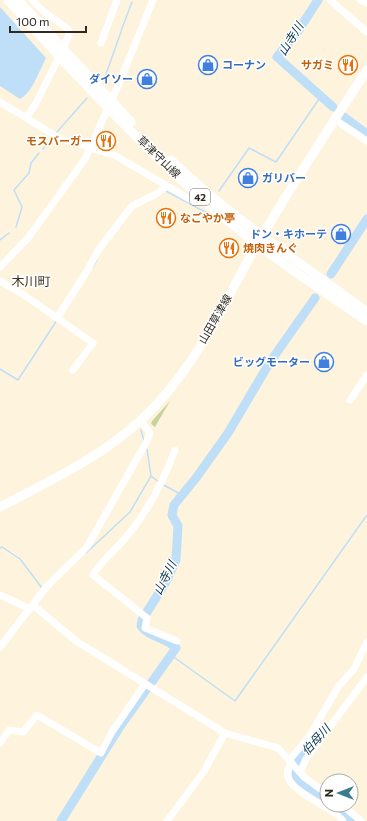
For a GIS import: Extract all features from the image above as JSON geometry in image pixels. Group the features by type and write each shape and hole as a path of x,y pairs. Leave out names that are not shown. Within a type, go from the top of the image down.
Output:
{"main road":[{"name":"草津守山線","path":"8,0 202,199 367,312"},
{"name":"草津守山線","path":"18,0 59,51"},
{"name":"山田草津線","path":"0,508 87,461 141,421 162,400 192,360 260,240 334,119 365,75"},
{"name":"草津守山線","path":"110,105 202,190 260,240 367,321"}],"street":[{"path":"26,118 35,105 59,51 69,35 68,29 43,11 32,0"},
{"path":"101,43 117,0"},
{"path":"0,267 28,238 85,159 110,105 153,0"},
{"path":"330,0 367,32"},
{"path":"360,0 367,3"},
{"path":"0,102 59,138 116,156 166,187 191,200 202,199"},
{"path":"334,119 367,141"},
{"path":"57,318 88,271 99,249 132,206 156,194 166,187"},
{"path":"0,281 24,295 93,343 73,370"},
{"path":"350,400 367,375"},
{"path":"0,647 48,586 87,546 147,442 150,433 141,421"},
{"path":"175,450 164,480 151,504 136,525 93,575 147,618 145,628 177,641"},
{"path":"0,595 31,607 76,641 225,733 278,748 308,781 319,789"},
{"path":"343,821 327,808 291,784 286,773 291,761 309,737 338,687 354,669 367,642"},
{"path":"300,772 306,759 367,677"},
{"path":"0,743 8,730 23,732 37,715 101,752 112,732 145,684"},
{"path":"167,821 203,773 225,733"},
{"path":"352,813 361,821"}],"green space":[{"path":"170,401 155,427 151,424 152,421"}],"water":[{"path":"0,7 46,58 29,91 20,99 0,86"}],"waterway":[{"name":"山寺川","path":"318,0 298,31 277,57 333,107"},
{"path":"121,31 132,2"},
{"path":"106,74 121,32"},
{"path":"103,81 105,76"},
{"path":"219,191 249,148 276,162 321,96"},
{"path":"56,133 87,98"},
{"name":"山寺川","path":"344,117 367,134"},
{"path":"43,149 53,137"},
{"path":"16,227 22,207 14,190 29,173 31,163 39,153"},
{"path":"166,191 207,213"},
{"name":"山寺川","path":"331,274 367,219"},
{"path":"0,240 9,233"},
{"path":"93,267 97,260"},
{"name":"山寺川","path":"61,821 119,728 176,648 172,644 149,633 141,626 142,620 167,580 176,560 178,526 172,515 174,505 196,478 228,433 270,362 315,298"},
{"path":"0,369 18,380 57,320"},
{"path":"141,430 144,441"},
{"path":"147,449 151,476"},
{"path":"86,553 130,512 151,476 159,482"},
{"path":"162,484 182,495"},
{"path":"175,658 235,701 367,515"},
{"path":"0,548 2,547 20,559 42,588"},
{"name":"伯母川","path":"319,794 302,783 296,776 297,762 322,733"},
{"name":"伯母川","path":"344,813 353,821"}],"place":[{"name":"コーナン","path":"208,65"},
{"name":"サガミ","path":"348,65"},
{"name":"ダイソー","path":"147,79"},
{"name":"モスバーガー","path":"106,141"},
{"name":"ガリバー","path":"248,178"},
{"name":"なごやか亭","path":"166,218"},
{"name":"ドン・キホーテ","path":"341,234"},
{"name":"焼肉きんぐ","path":"229,248"},
{"name":"ビッグモーター","path":"324,362"}],"district":[{"name":"木川町","path":"31,281"}]}
